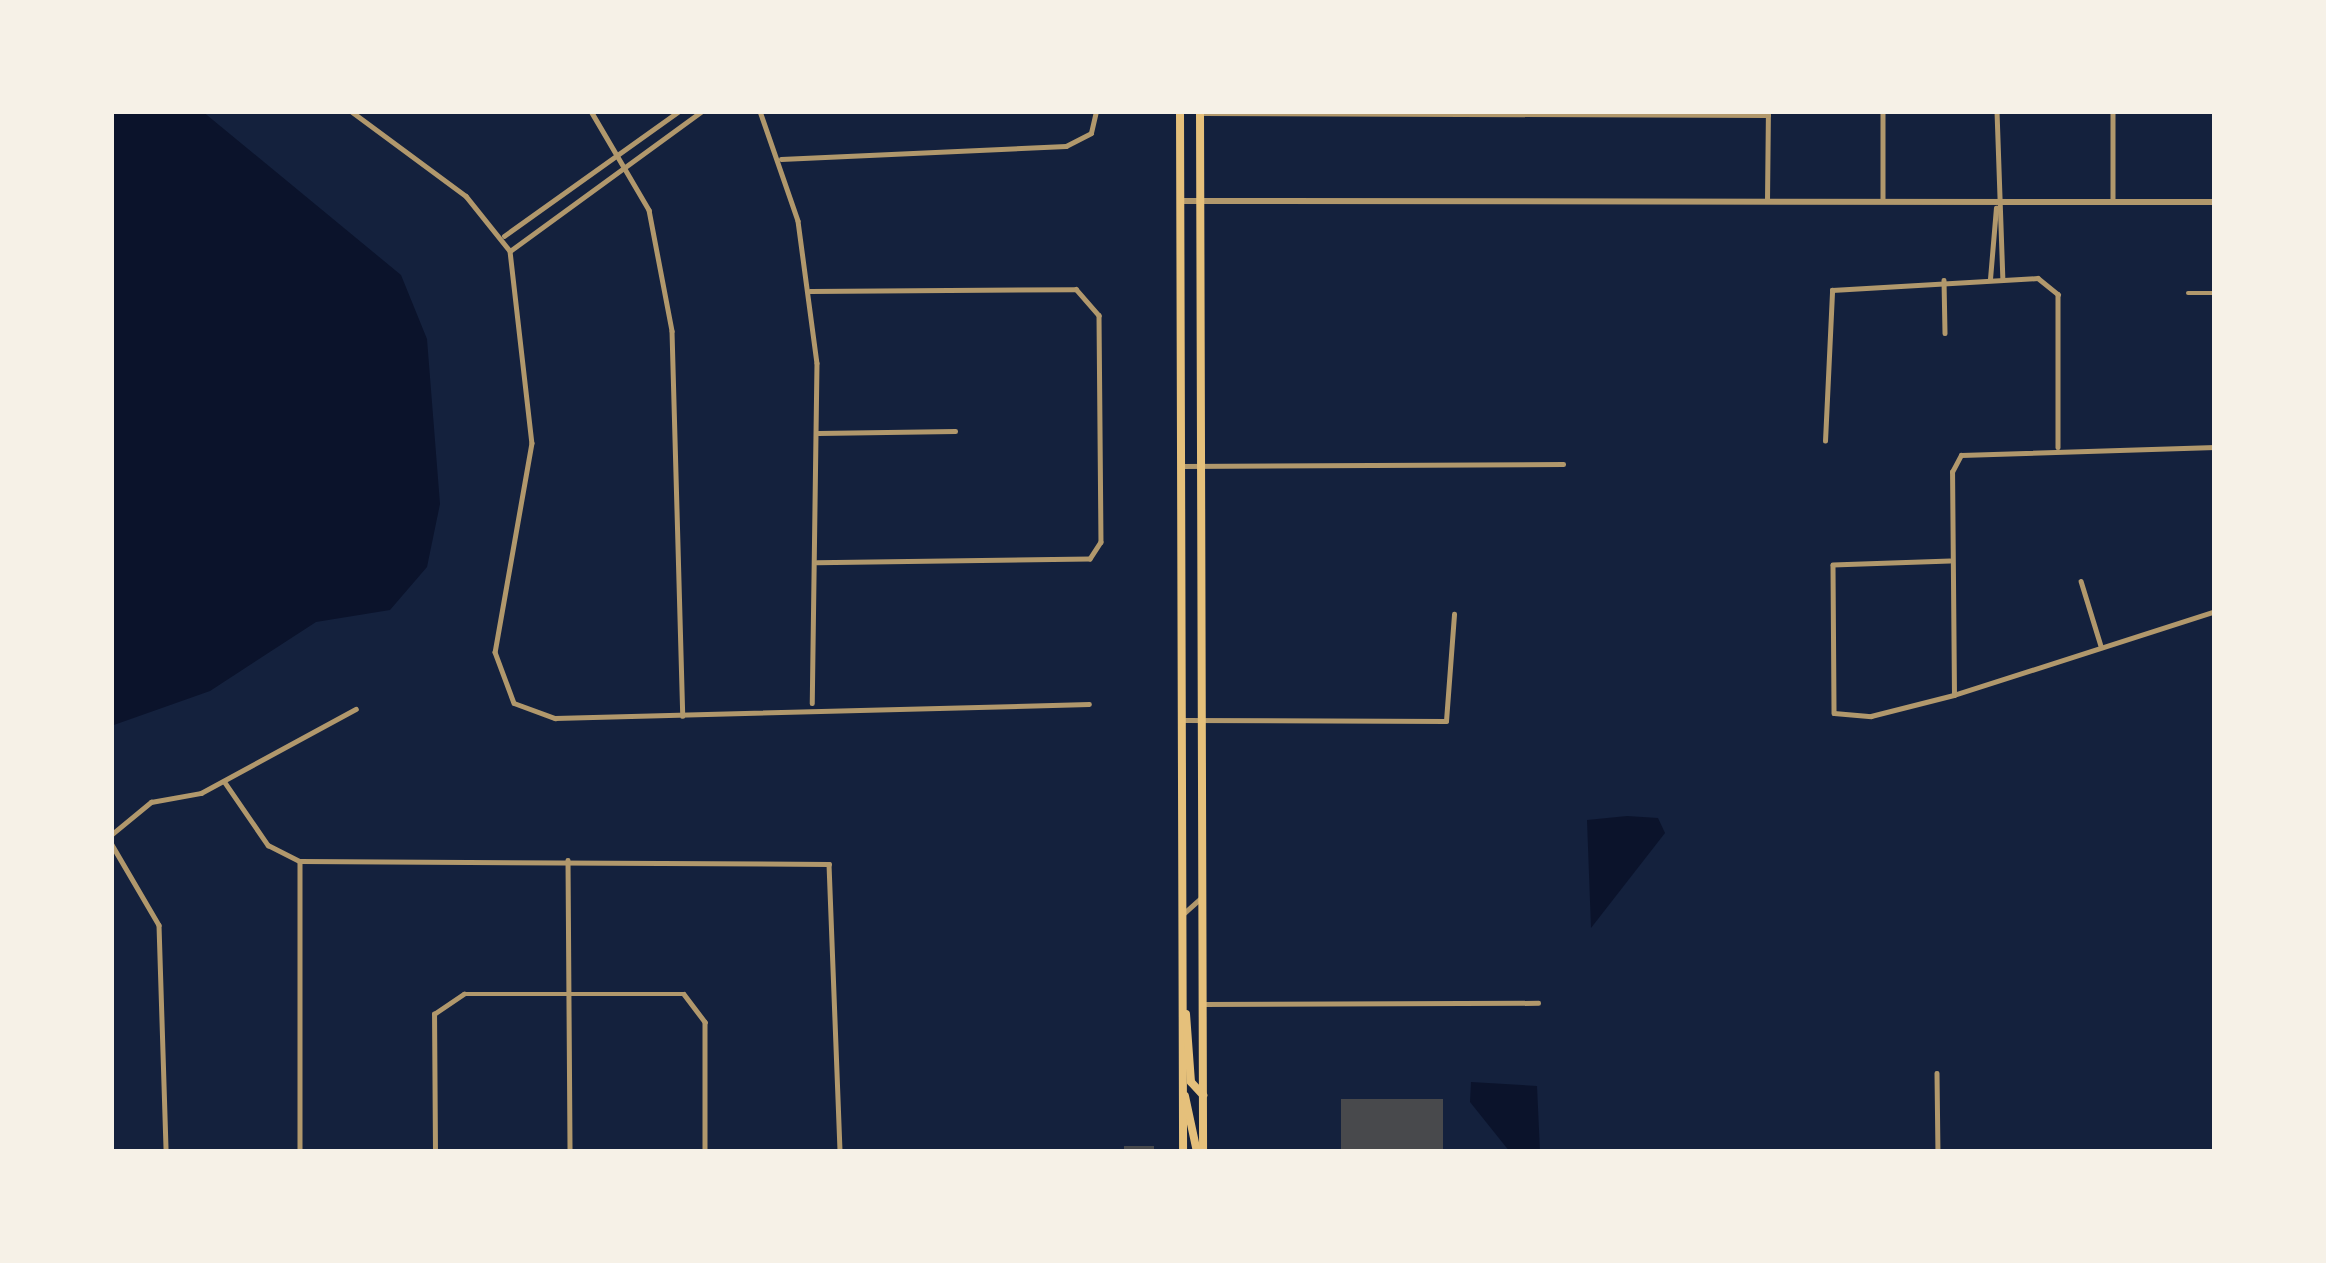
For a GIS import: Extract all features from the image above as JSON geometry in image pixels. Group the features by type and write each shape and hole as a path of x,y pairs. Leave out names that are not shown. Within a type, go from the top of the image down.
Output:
{"main road":[{"path":"1180,111 1183,1152"},
{"path":"1199,112 1200,1152"},
{"path":"1183,1000 1191,1082 1203,1095"},
{"path":"1183,1093 1200,1152"}],"street":[{"path":"351,111 503,237 510,251 532,443 495,670 514,703 554,718 683,716 812,705 1089,704"},
{"path":"591,111 649,210 672,331 683,716"},
{"path":"503,237 620,162 679,111"},
{"path":"510,251 629,172 702,111"},
{"path":"760,111 781,160 810,291 818,433 812,705"},
{"path":"781,160 1066,146 1091,133 1096,111"},
{"path":"1883,111 1883,202"},
{"path":"1997,111 2003,279"},
{"path":"2113,111 2113,202"},
{"path":"1199,112 1768,113 1767,202"},
{"path":"1180,201 2215,202"},
{"path":"1990,279 1998,202"},
{"path":"1825,441 1832,290 2038,278 2058,294 2058,447"},
{"path":"1943,280 1945,333"},
{"path":"810,291 1076,290 1099,314 1101,542 1090,559 817,562"},
{"path":"2188,293 2215,293"},
{"path":"818,433 955,431"},
{"path":"1954,695 1950,561 1961,455 2058,447 2215,447"},
{"path":"1181,466 1563,464"},
{"path":"1950,561 1834,565 1826,704 1871,716 1954,695 2215,611"},
{"path":"2081,581 2101,646"},
{"path":"1182,720 1446,721 1454,614"},
{"path":"166,1152 160,925 111,839 151,802 224,781 356,709"},
{"path":"224,781 268,845 299,861 812,857 837,872 840,1152"},
{"path":"568,860 570,1152"},
{"path":"299,861 300,1152"},
{"path":"1182,894 1202,898"},
{"path":"1182,915 1202,898"},
{"path":"435,1152 434,1014 464,994 684,994 705,1022 705,1152"},
{"path":"1202,1004 1538,1003"},
{"path":"1937,1073 1938,1152"}],"water":[{"path":"111,111 202,111 401,275 427,339 440,504 427,567 390,610 316,622 210,691 111,726"},
{"path":"1658,818 1665,833 1591,928 1587,820"},
{"path":"1471,1082 1537,1086 1540,1152 1510,1152 1470,1102"}],"building":[{"path":"1341,1099 1443,1099 1443,1152 1341,1152"},
{"path":"1124,1146 1154,1146 1154,1152 1124,1152"}]}
